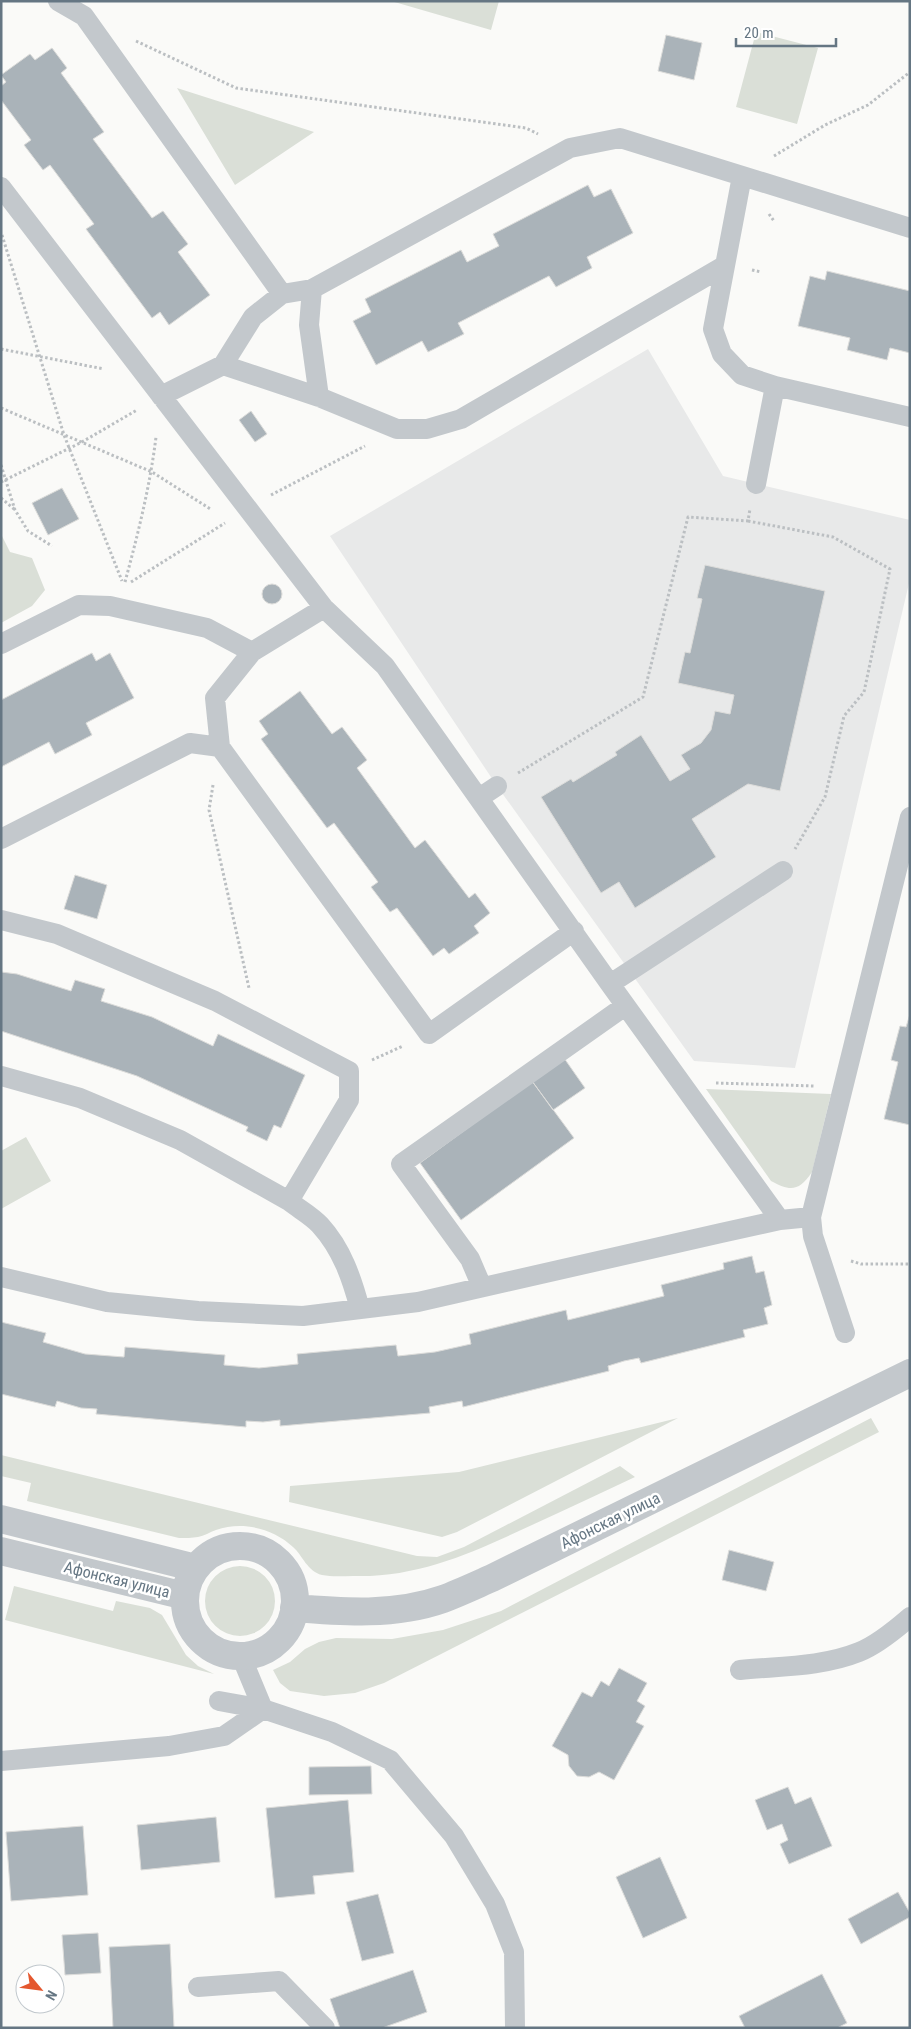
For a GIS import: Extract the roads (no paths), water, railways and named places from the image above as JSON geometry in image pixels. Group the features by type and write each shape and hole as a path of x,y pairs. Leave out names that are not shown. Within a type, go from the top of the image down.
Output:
{"street":[{"name":"Афонская улица","path":"294,1608 345,1612 396,1609 441,1600 492,1578 910,1373"},
{"name":"Афонская улица","path":"1,1519 196,1568"},
{"path":"185,1596 188,1581 196,1568 209,1555 225,1548 243,1546 261,1550 276,1559 287,1573 294,1590 294,1608 288,1626 277,1642 260,1652 241,1656"},
{"name":"Афонская улица","path":"1,1551 185,1596 187,1614 194,1631 206,1644 223,1653 241,1656"}],"lane":[{"path":"58,1 84,16 282,294"},
{"path":"161,396 223,365 253,317 282,294 312,289 570,148 620,138 910,228"},
{"path":"742,176 713,329 722,354 742,375 775,386 910,417"},
{"path":"1,187 324,608 385,666 574,931 625,1006 780,1220"},
{"path":"223,365 319,397 397,429 427,429 461,419 724,266"},
{"path":"312,289 309,325 319,397"},
{"path":"756,484 775,386"},
{"path":"1,644 79,605 110,606 207,628 252,652"},
{"path":"324,608 252,652 215,698 220,747 429,1034 574,931"},
{"path":"1,839 190,743 220,747"},
{"path":"479,798 497,786"},
{"path":"845,1333 813,1236 811,1218 910,817"},
{"path":"610,984 782,871"},
{"path":"1,920 57,934 215,1002 349,1071 349,1100 289,1201"},
{"path":"482,1287 470,1259 401,1164 625,1006"},
{"path":"1,1076 80,1098 180,1140 289,1201 320,1225 340,1252 353,1280 360,1310"},
{"path":"1,1277 107,1302 198,1311 303,1316 418,1302 780,1220 811,1218"},
{"path":"740,1670 830,1661 860,1652 894,1631 910,1617"},
{"path":"241,1656 263,1709"},
{"path":"219,1701 263,1709 332,1732 390,1760 454,1836 495,1904 514,1952 515,2028"},
{"path":"1,1761 169,1746 224,1736 263,1709"},
{"path":"198,1987 279,1981 325,2028"}]}
